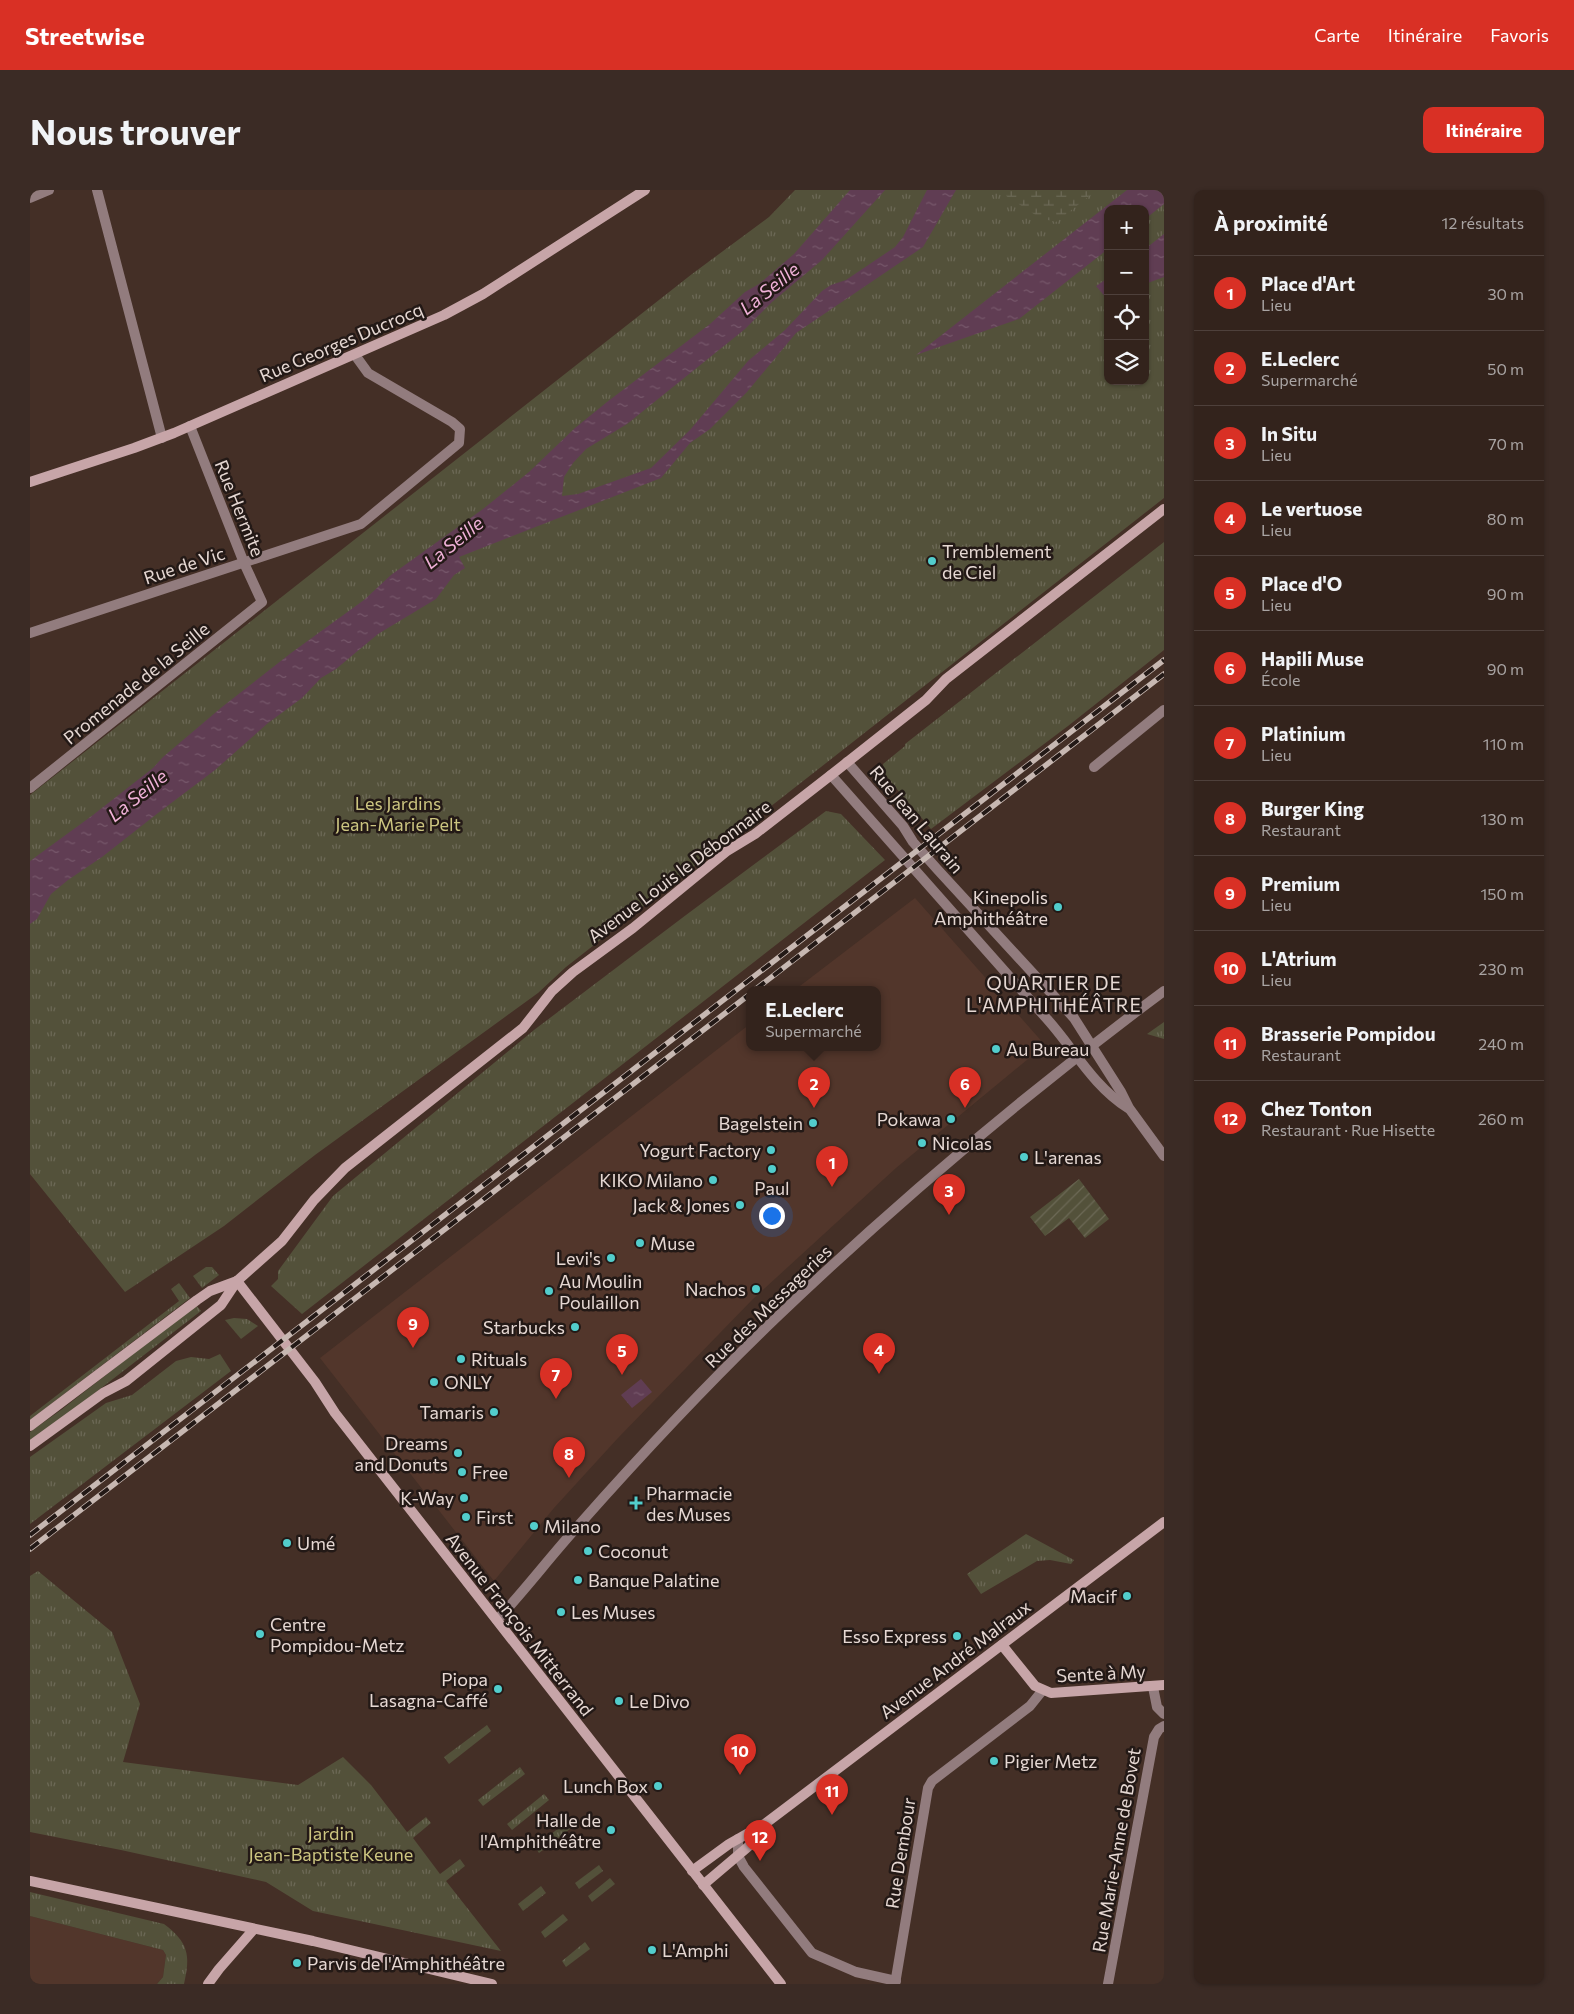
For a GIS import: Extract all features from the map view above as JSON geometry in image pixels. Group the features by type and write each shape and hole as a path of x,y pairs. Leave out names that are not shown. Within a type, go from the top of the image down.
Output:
{"street":[{"path":"30,198 49,190"},
{"path":"97,190 162,438"},
{"name":"Rue Georges Ducrocq","path":"30,482 162,438 427,324 482,294 645,190"},
{"name":"Rue de Vic","path":"30,633 244,562 348,530 360,524 452,451 460,440 460,429 452,422 368,373 355,355"},
{"name":"Rue Hermite","path":"190,426 244,562 262,602"},
{"name":"Avenue Louis le Débonnaire","path":"30,1446 103,1392 126,1381 221,1305 237,1281 282,1240 314,1200 339,1173 523,1028 561,982 633,928 726,851 755,834 830,776 926,700 946,679 1164,509"},
{"name":"Promenade de la Seille","path":"30,788 262,602"},
{"path":"1094,767 1164,710"},
{"name":"Rue Jean Laurain","path":"847,762 946,880 988,923 1074,1018 1129,1108 1164,1156"},
{"name":"Rue Jean Laurain","path":"830,776 1049,1021 1101,1087 1113,1098 1129,1108"},
{"name":"Rue des Messageries","path":"497,1620 576,1527 775,1319 872,1229 970,1143 1091,1044 1164,991"},
{"name":"Avenue Louis le Débonnaire","path":"30,1426 197,1300 210,1291 237,1281"},
{"name":"Avenue François Mitterrand","path":"237,1281 315,1382 334,1414 781,1984"},
{"name":"Avenue André Malraux","path":"692,1871 738,1839 766,1823 1164,1522"},
{"name":"Sente à My","path":"1002,1645 1026,1677 1042,1691 1051,1693 1164,1685"},
{"path":"1153,1687 1157,1707 1164,1714"},
{"name":"Rue Dembour","path":"896,1983 928,1788 932,1781 1030,1706 1042,1691"},
{"name":"Rue Marie-Anne de Bovet","path":"1108,1984 1154,1736 1158,1729 1164,1726"},
{"name":"Avenue André Malraux","path":"703,1885 749,1846 766,1823"},
{"path":"738,1839 738,1856 744,1867 812,1953 856,1972 896,1983"},
{"path":"30,1881 313,1941 492,1984"},
{"path":"208,1984 254,1929"}],"shaded area":[{"name":"Muse","path":"915,898 1045,1045 896,1168 753,1299 618,1438 554,1508 494,1581 320,1358 746,1027 746,1051 881,1051 881,986 800,986"},
{"path":"30,1916 163,1950 166,1955 163,1977 157,1984 30,1984"}],"green space":[{"name":"Les Jardins Jean-Marie Pelt","path":"795,190 1164,190 1164,498 566,967 538,993 315,1155 224,1226 125,1292 30,1174 30,795 692,274 769,217"},
{"path":"997,190 1097,190 1056,222 1040,218"},
{"path":"1164,542 1164,650 1068,726 931,829 884,774 883,764 905,744"},
{"path":"826,811 841,814 885,860 302,1314 271,1286 278,1279 278,1271 333,1196 534,1030"},
{"path":"1164,1022 1164,1039 1147,1034"},
{"path":"1079,1179 1109,1219 1085,1238 1069,1218 1045,1236 1030,1217"},
{"path":"206,1267 212,1267 219,1275 202,1288 193,1276"},
{"path":"179,1283 190,1298 30,1420 30,1416 179,1301 171,1289"},
{"path":"196,1305 201,1311 65,1416 30,1440 30,1432"},
{"path":"234,1318 247,1319 258,1326 241,1339 225,1320"},
{"path":"220,1354 231,1371 30,1524 30,1457 106,1403 132,1395 176,1361 191,1357 209,1359"},
{"path":"1026,1534 1074,1560 1071,1564 1050,1560 1037,1561 981,1594 967,1574"},
{"name":"Jardin Jean-Baptiste Keune","path":"38,1571 112,1632 140,1704 123,1762 298,1785 343,1757 371,1785 407,1832 426,1817 431,1823 413,1838 440,1874 460,1859 465,1866 446,1881 501,1951 313,1911 266,1882 30,1832 30,1576"},
{"path":"487,1725 491,1731 449,1764 444,1757"},
{"path":"520,1767 525,1774 483,1806 478,1800"},
{"path":"544,1794 549,1800 512,1830 507,1824"},
{"path":"565,1823 570,1829 539,1853 535,1847"},
{"path":"599,1865 603,1871 579,1889 575,1883"},
{"path":"610,1878 615,1884 592,1902 588,1896"},
{"path":"541,1886 546,1893 523,1911 518,1904"},
{"path":"30,1892 164,1924 178,1937 186,1950 187,1965 184,1984 157,1984 163,1977 166,1955 163,1950 30,1916"},
{"path":"563,1914 568,1920 545,1938 541,1932"},
{"path":"585,1942 590,1949 566,1967 562,1961"}],"water":[{"name":"La Seille","path":"850,190 885,190 822,260 772,302 745,329 627,424 586,449 573,463 564,477 562,496 578,494 651,468 690,430 748,361 785,330 822,291 831,285 846,280 895,247 903,237 927,190 956,190 923,247 796,333 747,392 710,429 690,443 661,478 459,557 465,568 454,575 436,599 378,634 336,669 321,678 302,698 268,723 215,770 102,857 68,880 51,894 37,919 30,924 30,861 153,768 163,757 222,707 291,653 364,600 391,575 483,509 529,472 575,428 710,324 745,292 759,284 794,254"},
{"path":"1127,190 1164,190 1164,204 1149,216 1149,205 1108,205"},
{"path":"1104,208 1104,252 1019,319 916,355"},
{"path":"1164,234 1164,277 1149,283 1149,250 1149,246"},
{"path":"1104,281 1104,295 1096,286"},
{"path":"641,1379 652,1392 632,1408 621,1395"}],"railway":[{"path":"30,1535 1164,660"},
{"path":"760,986 1164,674"},
{"path":"30,1549 746,997"}],"place":[{"name":"Tremblement de Ciel","path":"932,561"},
{"name":"Kinepolis Amphithéâtre","path":"1058,907"},
{"name":"Au Bureau","path":"996,1049"},
{"name":"E.Leclerc","path":"814,1108"},
{"name":"Hapili Muse","path":"965,1108"},
{"name":"Pokawa","path":"951,1119"},
{"name":"Bagelstein","path":"813,1123"},
{"name":"Nicolas","path":"922,1143"},
{"name":"Yogurt Factory","path":"771,1150"},
{"name":"L'arenas","path":"1024,1157"},
{"name":"Paul","path":"772,1169"},
{"name":"KIKO Milano","path":"713,1180"},
{"name":"Place d'Art","path":"832,1187"},
{"name":"Jack & Jones","path":"740,1205"},
{"name":"In Situ","path":"949,1215"},
{"name":"Muse","path":"640,1243"},
{"name":"Levi's","path":"611,1258"},
{"name":"Nachos","path":"756,1289"},
{"name":"Au Moulin Poulaillon","path":"549,1291"},
{"name":"Starbucks","path":"575,1327"},
{"name":"Premium","path":"413,1348"},
{"name":"Rituals","path":"461,1359"},
{"name":"Le vertuose","path":"879,1374"},
{"name":"Place d'O","path":"622,1375"},
{"name":"ONLY","path":"434,1382"},
{"name":"Platinium","path":"556,1399"},
{"name":"Tamaris","path":"494,1412"},
{"name":"Dreams and Donuts","path":"458,1453"},
{"name":"Free","path":"462,1472"},
{"name":"Burger King","path":"569,1478"},
{"name":"K-Way","path":"464,1498"},
{"name":"Pharmacie des Muses","path":"636,1503"},
{"name":"First","path":"466,1517"},
{"name":"Milano","path":"534,1526"},
{"name":"Umé","path":"287,1543"},
{"name":"Coconut","path":"588,1551"},
{"name":"Banque Palatine","path":"578,1580"},
{"name":"Macif","path":"1127,1596"},
{"name":"Les Muses","path":"561,1612"},
{"name":"Centre Pompidou-Metz","path":"260,1634"},
{"name":"Esso Express","path":"957,1636"},
{"name":"Piopa Lasagna-Caffé","path":"498,1689"},
{"name":"Le Divo","path":"619,1701"},
{"name":"Pigier Metz","path":"994,1761"},
{"name":"L'Atrium","path":"740,1775"},
{"name":"Lunch Box","path":"658,1786"},
{"name":"Brasserie Pompidou","path":"832,1815"},
{"name":"Halle de l'Amphithéâtre","path":"611,1830"},
{"name":"Chez Tonton","path":"760,1861"},
{"name":"L'Amphi","path":"652,1950"},
{"name":"Parvis de l'Amphithéâtre","path":"297,1963"}],"district":[{"name":"QUARTIER DE L'AMPHITHÉÂTRE","path":"1054,993"}]}
